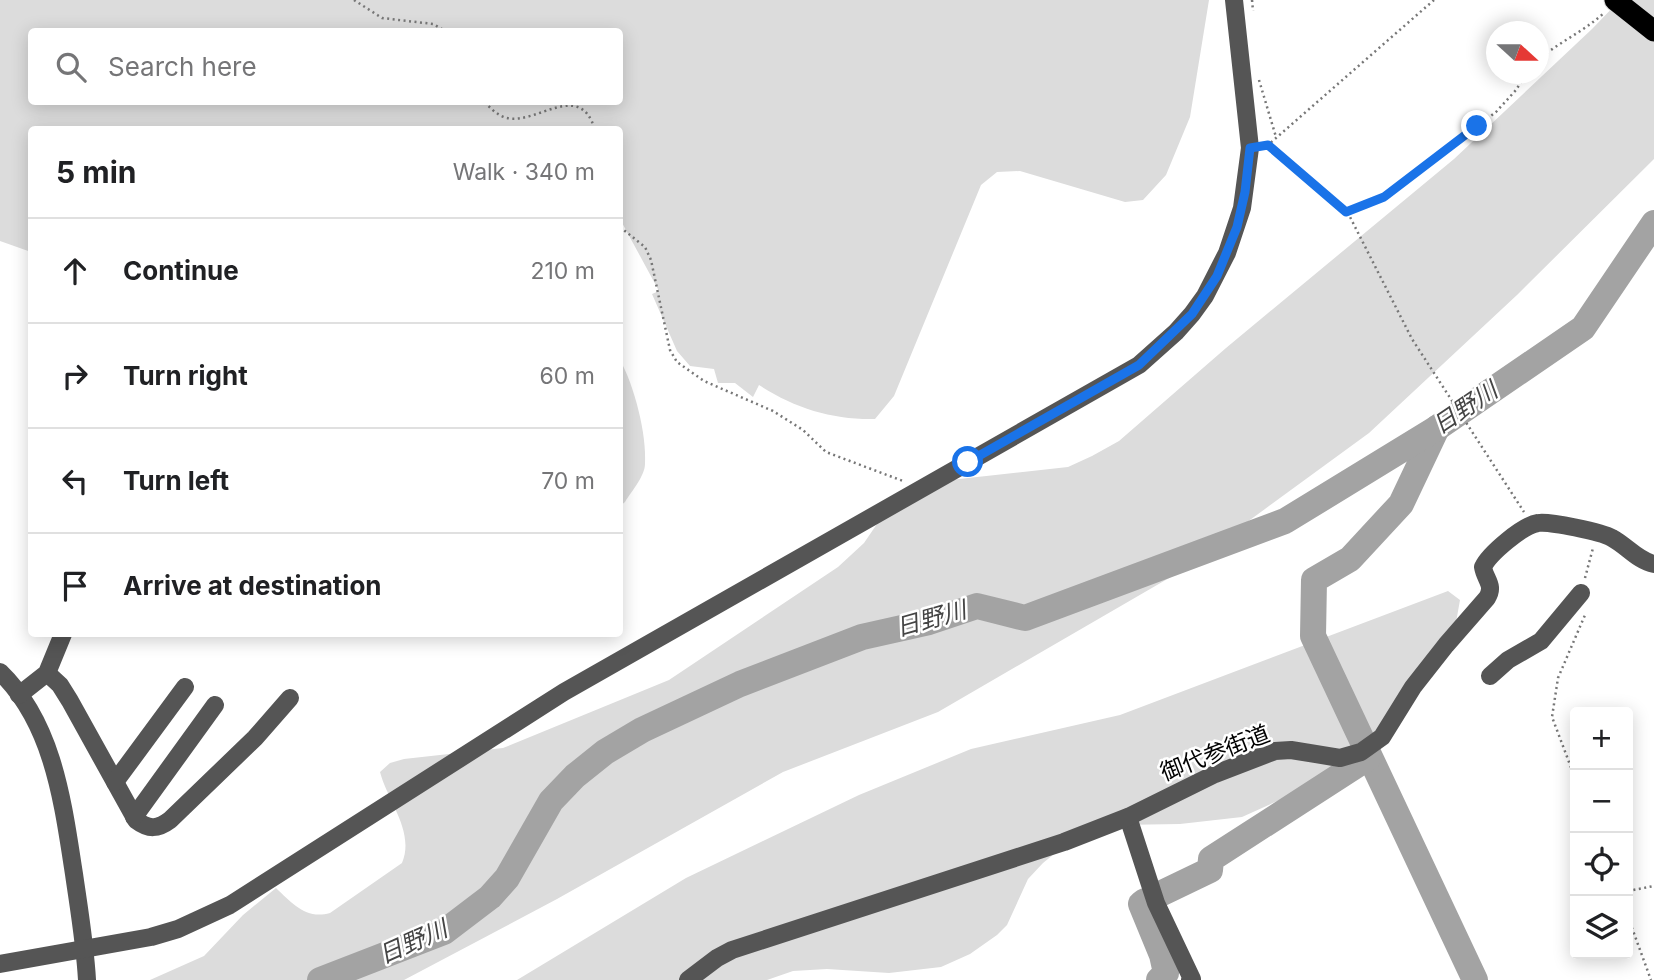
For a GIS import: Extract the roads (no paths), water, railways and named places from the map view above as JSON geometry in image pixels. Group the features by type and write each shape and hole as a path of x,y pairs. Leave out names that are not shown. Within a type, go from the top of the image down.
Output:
{"highway":[{"path":"1611,6 1654,31"}],"street":[{"path":"0,964 151,937 178,929 230,905 564,692 1139,365 1192,314 1217,276 1237,227 1245,192 1250,148 1234,0"},
{"path":"1250,148 1272,142"},
{"name":"御代参街道","path":"688,980 732,950 1064,842 1128,817 1215,774 1275,751 1291,750 1340,758 1366,749 1382,737 1405,698 1487,598 1491,583 1483,567 1487,559 1537,523 1595,530 1612,538 1646,562 1654,564"},
{"path":"1490,676 1508,660 1541,641 1581,593"},
{"path":"19,695 47,673 62,637"},
{"path":"0,672 33,716 51,756 65,814 87,980"},
{"path":"47,673 60,685 134,817 150,828 161,827 170,821 255,738 290,698"},
{"path":"115,782 186,687"},
{"path":"134,817 215,705"},
{"path":"1128,817 1156,903 1192,979 1190,980"}],"waterway":[{"name":"日野川","path":"320,980 444,932 490,897 507,878 551,801 575,776 605,752 642,730 740,684 862,637 929,622 977,606 1025,618 1285,521 1437,428 1583,328 1654,223"},
{"path":"1437,428 1401,504 1350,559 1314,580 1313,636 1475,980"},
{"path":"1158,895 1210,870 1211,859 1369,757"},
{"path":"1145,901 1141,904 1162,955 1166,973 1159,980"}]}
